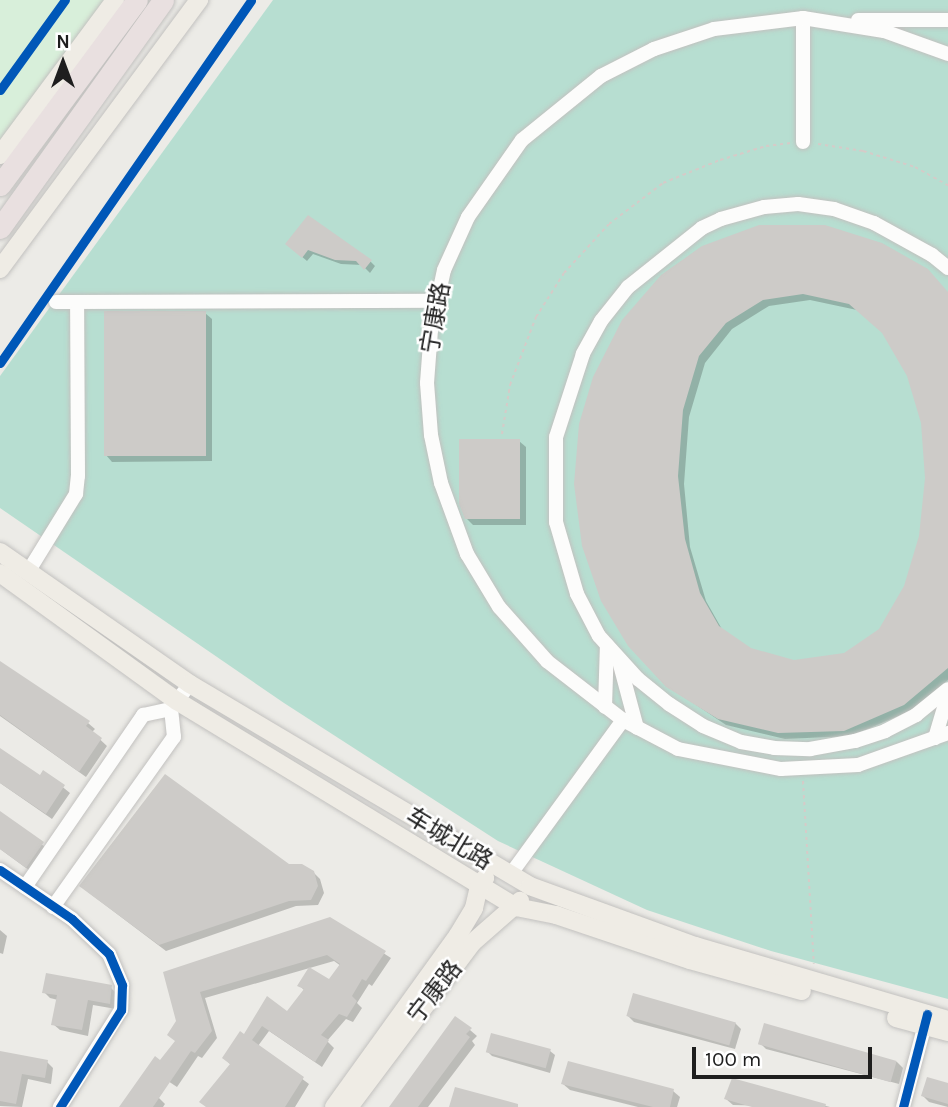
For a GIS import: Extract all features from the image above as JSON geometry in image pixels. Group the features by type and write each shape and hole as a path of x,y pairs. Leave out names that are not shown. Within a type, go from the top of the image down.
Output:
{"highway":[{"path":"0,185 137,0"},
{"path":"0,228 163,0"}],"main road":[{"path":"0,155 115,0"},
{"path":"0,269 199,0"},
{"name":"车城北路","path":"0,552 190,684 492,866 530,886 634,925 926,1020 948,1032"},
{"name":"车城北路","path":"0,573 174,705 516,907 555,915 690,960 926,1020 948,1020"},
{"path":"334,1107 458,935 474,908 479,887 492,866"},
{"name":"宁康路","path":"349,1107 472,943 516,907 530,886"}],"street":[{"name":"宁康路","path":"941,735 849,766 803,770 744,763 678,749 623,720 547,661 499,607 467,554 441,482 431,435 427,383 431,330 444,270 468,217 492,178 522,140 564,103 601,76 654,49 714,29 803,18 884,32 948,54"},
{"path":"803,18 803,142"},
{"path":"821,20 948,20"},
{"path":"948,268 932,255 874,223 834,209 798,204 764,207 721,219 702,228 628,287 601,321 583,354 556,436 556,522 561,547 577,594 607,645 638,679 669,704 741,742 774,748 834,746 876,734 916,715 948,692"},
{"path":"56,302 437,301"},
{"path":"28,572 76,494 79,476 77,302"},
{"path":"605,707 607,645"},
{"path":"618,656 637,728"},
{"path":"25,887 143,715 174,705 190,684"},
{"path":"941,735 948,692"},
{"path":"53,907 174,737 174,705"},
{"path":"510,875 623,720"},
{"path":"714,730 744,763"},
{"path":"849,766 876,734"},
{"path":"0,870 72,919 109,954 122,985 121,1010 60,1107"},
{"path":"903,1107 926,1020"}],"path":[{"path":"803,770 816,983"}],"green space":[{"path":"0,0 111,0 0,153"},
{"path":"273,0 948,0 948,999 771,951 647,910 498,841 284,703 0,508 0,376"}],"building":[{"path":"308,215 372,260 364,270 356,261 335,260 308,250 302,258 285,244"},
{"path":"759,225 825,225 882,243 928,269 948,292 948,668 904,705 844,731 778,733 718,719 666,687 628,646 601,601 582,546 574,484 579,424 593,377 622,320 661,275 702,246","holes":["803,294 849,304 882,333 907,376 921,423 925,478 919,536 904,586 879,629 844,653 794,660 751,648 719,626 700,593 685,539 678,476 683,410 699,356 726,323 763,300"]},
{"path":"104,311 206,311 206,456 104,456"},
{"path":"459,439 520,439 520,519 465,519 459,504"},
{"path":"0,661 90,721 86,726 102,738 79,772 0,715"},
{"path":"0,748 40,775 43,770 65,785 46,814 0,783"},
{"path":"165,774 289,864 302,864 314,871 318,886 311,900 289,901 159,945 79,886"},
{"path":"0,811 44,842 26,868 0,849"},
{"path":"330,917 386,951 366,981 362,979 352,996 357,1001 347,1017 339,1014 321,1035 329,1040 315,1062 262,1026 252,1040 304,1077 285,1107 206,1107 199,1102 230,1064 222,1058 240,1031 244,1034 267,996 287,1011 304,989 297,986 309,967 329,979 340,964 327,955 200,992 212,1031 195,1053 191,1051 153,1107 119,1107 155,1056 160,1060 175,1041 167,1035 176,1021 163,972"},
{"path":"46,973 112,985 110,1004 88,1000 82,1030 51,1025 57,995 42,993"},
{"path":"633,993 736,1022 729,1046 626,1016"},
{"path":"455,1016 472,1028 466,1034 470,1037 418,1107 389,1107"},
{"path":"764,1023 897,1061 891,1082 758,1044"},
{"path":"491,1033 551,1049 546,1068 486,1052"},
{"path":"0,1051 48,1060 45,1078 22,1074 16,1104 0,1101"},
{"path":"568,1061 674,1089 670,1107 653,1107 561,1084"},
{"path":"927,1077 948,1083 948,1104 921,1096"},
{"path":"732,1078 826,1104 825,1107 752,1107 724,1099"},
{"path":"455,1087 518,1104 518,1107 449,1107"}],"cycle path":[{"path":"0,90 65,0"},
{"path":"0,363 251,0"},
{"path":"0,870 72,919 109,954 122,985 121,1010 60,1107"},
{"path":"903,1107 927,1014"}]}
